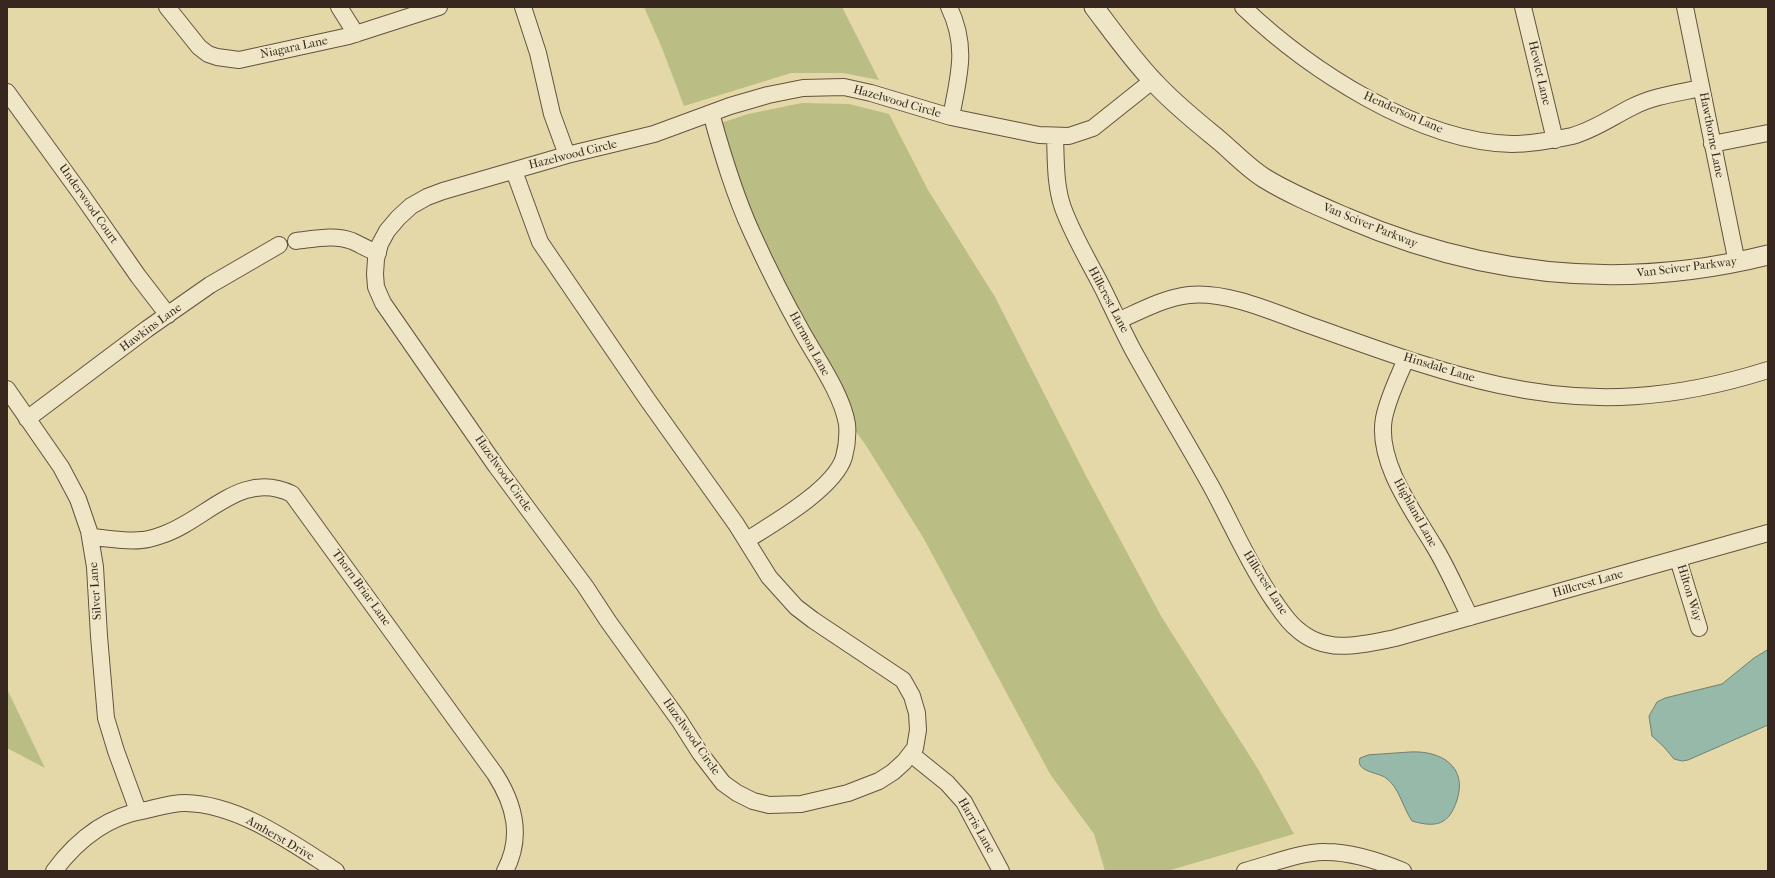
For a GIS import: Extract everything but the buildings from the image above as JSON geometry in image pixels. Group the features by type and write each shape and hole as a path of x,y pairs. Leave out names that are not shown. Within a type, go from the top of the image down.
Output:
{"street":[{"name":"Niagara Lane","path":"168,7 199,47 208,54 228,60 239,60 356,34 439,7"},
{"path":"339,7 356,34"},
{"path":"523,7 538,52 552,114 567,155"},
{"path":"949,7 960,35 961,50 958,79 951,117"},
{"name":"Van Sciver Parkway","path":"1094,7 1152,81 1188,115 1263,177 1289,192 1384,234 1423,247 1498,265 1569,274 1657,274 1705,269 1768,255"},
{"name":"Henderson Lane","path":"1243,7 1279,39 1349,88 1368,99 1430,127 1452,134 1492,142 1513,144 1555,140 1594,128 1646,100 1701,88"},
{"name":"Hewlet Lane","path":"1523,7 1555,140"},
{"name":"Hawthorne Lane","path":"1685,7 1737,263"},
{"name":"Hazelwood Circle","path":"514,171 540,242 647,399 747,540 769,577 796,607 845,643 903,680 912,696 917,713 918,730 915,748 893,772 879,781 848,793 801,804 769,805 753,801 737,793 723,783 700,753 679,720 608,621 585,586 496,466 383,303 376,287 375,274 380,244 398,218 411,206 427,197 567,155 654,134 711,113 786,91 833,86 859,90 951,117 1055,137 1069,136 1093,128 1152,81"},
{"name":"Underwood Court","path":"7,92 89,205 138,276 168,315"},
{"name":"Harmon Lane","path":"711,113 726,164 751,232 797,323 833,388 847,424 848,442 844,459 835,473 801,505 747,540"},
{"path":"1712,144 1768,133"},
{"name":"Hillcrest Lane","path":"1055,137 1056,177 1063,208 1079,245 1120,320 1137,357 1211,486 1256,573 1276,604 1298,630 1311,639 1327,645 1359,646 1470,617 1768,533"},
{"path":"296,241 326,237 340,238 351,241 378,253"},
{"name":"Hawkins Lane","path":"28,419 168,315 223,277 279,245"},
{"name":"Hinsdale Lane","path":"1120,320 1160,302 1177,297 1189,295 1220,296 1254,305 1406,359 1460,376 1558,396 1597,398 1636,397 1713,385 1768,370"},
{"name":"Highland Lane","path":"1406,359 1392,392 1384,419 1383,437 1392,471 1408,503 1434,546 1470,617"},
{"name":"Silver Lane","path":"7,389 55,457 73,489 82,510 90,537 96,579 106,718 116,751 138,811"},
{"name":"Thorn Briar Lane","path":"90,537 142,540 163,535 174,530 228,498 250,489 272,487 283,489 292,494 495,774 508,795 514,813 514,832 513,852 506,871"},
{"name":"Hilton Way","path":"1678,558 1699,628"},
{"name":"Harris Lane","path":"911,754 947,784 964,802 1001,871"},
{"name":"Amherst Drive","path":"54,871 61,861 98,828 121,816 174,804 193,804 214,807 235,814 270,830 336,871"},
{"path":"1245,871 1310,854 1326,852 1358,855 1403,871"}],"green space":[{"path":"644,7 842,7 879,80 843,73 791,73 684,106 662,48"},
{"path":"802,103 849,104 889,114 928,190 995,297 1085,474 1161,616 1258,769 1294,834 1167,871 1105,871 1094,834 1050,774 924,539 867,447 839,407 760,249 718,124 748,114"},
{"path":"7,689 45,768 7,748"}],"shaded area":[{"path":"1768,650 1768,725 1688,760 1682,761 1674,759 1652,736 1649,716 1657,702 1665,698 1722,684 1754,658"},
{"path":"1421,752 1441,757 1449,762 1455,769 1459,778 1457,800 1454,808 1446,819 1435,824 1412,821 1398,792 1390,782 1382,776 1364,769 1359,763 1360,758 1368,755"}]}
